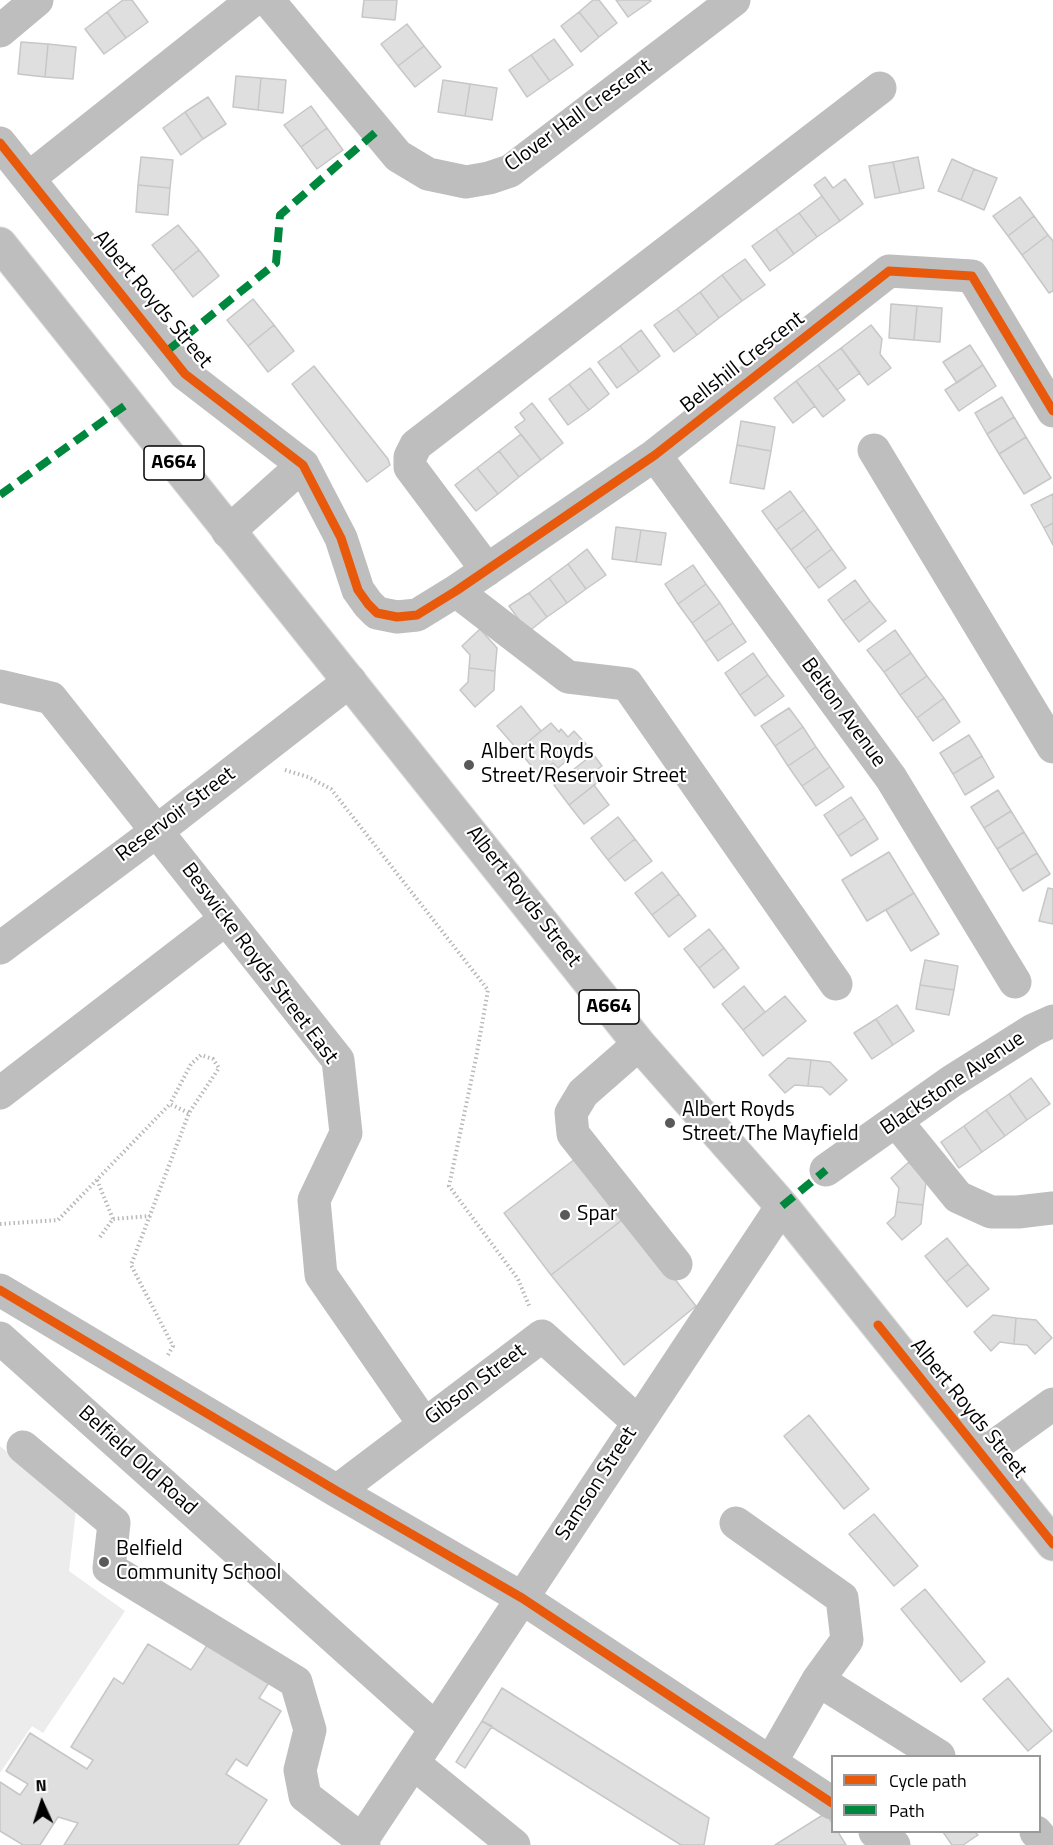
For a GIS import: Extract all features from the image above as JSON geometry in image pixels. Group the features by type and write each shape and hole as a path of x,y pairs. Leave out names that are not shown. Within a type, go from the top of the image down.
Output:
{"street":[{"path":"0,31 37,0"},
{"path":"29,178 253,0"},
{"name":"Clover Hall Crescent","path":"268,0 398,156 428,174 466,182 510,171 734,0"},
{"path":"487,570 410,467 410,457 416,445 880,88"},
{"name":"Albert Royds Street","path":"0,142 185,374 303,465 340,538 358,590 368,603 377,613 397,617 417,615"},
{"name":"Albert Royds Street","path":"0,244 639,1044 782,1206 1053,1544"},
{"name":"Bellshill Crescent","path":"417,615 456,591 655,455 890,271 972,276 1053,411"},
{"path":"874,450 1053,747"},
{"name":"Belton Avenue","path":"655,455 891,778 1015,982"},
{"path":"228,532 303,465"},
{"path":"456,591 567,677 627,684 836,984"},
{"name":"Reservoir Street","path":"0,948 157,831 350,681"},
{"name":"Beswicke Royds Street East","path":"0,686 51,698 339,1060 345,1132 314,1200 321,1275 424,1424"},
{"path":"0,1093 226,919"},
{"name":"Blackstone Avenue","path":"826,1170 952,1081 1033,1030 1053,1021"},
{"path":"639,1044 583,1093 571,1113 573,1134 676,1264"},
{"path":"896,1121 958,1197 991,1212 1053,1208"},
{"name":"Samson Street","path":"363,1842 435,1728 782,1206"},
{"path":"0,1290 337,1491 522,1598 831,1802"},
{"name":"Gibson Street","path":"337,1491 542,1336 638,1422"},
{"name":"Belfield Old Road","path":"0,1338 435,1728"},
{"path":"982,1455 1053,1404"},
{"path":"23,1447 114,1523 109,1568 296,1682 310,1730 300,1770 305,1796 363,1842"},
{"path":"736,1523 842,1598 847,1640 818,1680 771,1762"},
{"path":"818,1680 932,1755"},
{"path":"413,1763 514,1845"},
{"path":"876,1833 894,1845"},
{"path":"1037,1833 1047,1845"}],"path":[{"path":"248,760 308,777 331,789 488,990 449,1186 518,1279 542,1336"},
{"path":"0,1224 58,1220 170,1104 191,1064 201,1054 213,1059 219,1068 189,1113 131,1266 173,1346 153,1381"},
{"path":"170,1104 189,1113"},
{"path":"97,1180 113,1219"},
{"path":"99,1237 113,1219 150,1215"}],"shaded area":[{"path":"0,1446 76,1510 69,1571 125,1611 43,1733 32,1726 0,1773"}],"building":[{"path":"123,0 132,0 148,22 126,38 107,12"},
{"path":"364,0 397,0 395,20 362,17"},
{"path":"593,0 599,0 617,23 599,37 579,12"},
{"path":"616,0 650,0 651,1 628,17"},
{"path":"107,12 126,38 104,54 85,29"},
{"path":"579,12 599,37 581,52 561,26"},
{"path":"407,24 424,46 398,66 381,44"},
{"path":"554,39 573,65 550,81 531,55"},
{"path":"21,42 48,44 45,77 18,74"},
{"path":"48,44 76,47 73,79 45,77"},
{"path":"424,46 441,67 415,87 398,66"},
{"path":"531,55 550,81 527,97 509,70"},
{"path":"236,76 261,78 258,110 233,107"},
{"path":"261,78 286,80 283,113 258,110"},
{"path":"443,80 470,84 465,116 438,112"},
{"path":"470,84 497,88 492,120 465,116"},
{"path":"208,97 226,124 203,139 185,112"},
{"path":"311,106 327,128 301,147 284,125"},
{"path":"185,112 203,139 181,155 163,128"},
{"path":"327,128 343,150 317,169 301,147"},
{"path":"141,157 173,160 170,188 138,185"},
{"path":"918,157 924,188 900,193 893,162"},
{"path":"952,159 974,169 961,200 938,191"},
{"path":"893,162 900,193 875,198 869,166"},
{"path":"974,169 997,178 984,210 961,200"},
{"path":"825,177 833,188 845,179 863,204 840,221 814,185"},
{"path":"138,185 170,188 168,215 136,212"},
{"path":"822,196 840,221 817,237 799,213"},
{"path":"1020,197 1034,216 1008,236 993,216"},
{"path":"799,213 817,237 794,254 776,229"},
{"path":"1034,216 1048,235 1022,255 1008,236"},
{"path":"178,225 199,250 173,271 152,245"},
{"path":"776,229 794,254 770,271 752,246"},
{"path":"1048,235 1053,241 1053,291 1049,293 1022,255"},
{"path":"199,250 219,276 193,297 173,271"},
{"path":"745,259 765,285 742,301 722,275"},
{"path":"722,275 742,301 719,318 700,292"},
{"path":"700,292 719,318 697,335 677,309"},
{"path":"253,299 274,325 248,346 227,320"},
{"path":"891,304 917,306 914,340 889,338"},
{"path":"917,306 942,308 940,342 914,340"},
{"path":"677,309 697,335 674,352 654,325"},
{"path":"274,325 294,351 268,372 248,346"},
{"path":"871,325 882,339 880,354 891,368 868,385 841,348"},
{"path":"641,330 660,356 639,372 620,346"},
{"path":"970,345 983,365 957,383 943,362"},
{"path":"620,346 639,372 617,388 598,362"},
{"path":"841,348 860,373 837,390 818,365"},
{"path":"818,365 845,400 823,417 796,381"},
{"path":"983,365 996,386 959,411 945,390"},
{"path":"314,366 388,459 390,465 367,482 292,384"},
{"path":"590,368 609,394 589,410 569,384"},
{"path":"796,381 815,406 793,423 774,398"},
{"path":"569,384 589,410 568,425 549,399"},
{"path":"1002,397 1014,417 987,434 975,413"},
{"path":"532,403 563,443 541,460 515,427 525,420 520,413"},
{"path":"1014,417 1026,437 999,454 987,434"},
{"path":"741,421 775,427 771,451 737,445"},
{"path":"521,434 541,460 519,477 499,451"},
{"path":"1026,437 1051,478 1024,494 999,454"},
{"path":"737,445 771,451 764,489 730,483"},
{"path":"499,451 519,477 498,494 477,468"},
{"path":"477,468 498,494 476,511 455,485"},
{"path":"790,491 804,510 776,530 762,511"},
{"path":"1053,494 1053,523 1044,528 1031,505"},
{"path":"804,510 818,529 791,550 776,530"},
{"path":"1053,523 1053,545 1044,528"},
{"path":"616,527 641,530 636,562 612,559"},
{"path":"818,529 832,549 805,569 791,550"},
{"path":"641,530 666,533 661,565 636,562"},
{"path":"587,549 606,575 586,589 568,564"},
{"path":"832,549 846,568 819,588 805,569"},
{"path":"568,564 586,589 567,603 549,578"},
{"path":"693,565 706,584 678,604 665,584"},
{"path":"549,578 567,603 547,617 529,593"},
{"path":"855,580 870,601 843,621 828,600"},
{"path":"706,584 720,603 692,623 678,604"},
{"path":"529,593 547,617 528,632 509,606"},
{"path":"870,601 886,621 859,642 843,621"},
{"path":"720,603 733,623 705,642 692,623"},
{"path":"733,623 746,642 718,661 705,642"},
{"path":"480,629 497,648 495,671 469,668 470,655 462,646"},
{"path":"895,630 911,653 884,672 867,650"},
{"path":"753,653 768,675 740,695 725,673"},
{"path":"911,653 927,676 900,695 884,672"},
{"path":"469,668 495,671 494,690 475,707 460,690 468,682"},
{"path":"768,675 784,696 755,716 740,695"},
{"path":"927,676 944,698 917,718 900,695"},
{"path":"944,698 960,722 933,741 917,718"},
{"path":"521,706 541,731 518,750 497,726"},
{"path":"789,708 803,727 775,746 761,726"},
{"path":"551,723 559,732 561,729 568,737 574,731 586,744 558,768 553,763 539,775 518,750"},
{"path":"803,727 816,747 788,766 775,746"},
{"path":"969,735 982,756 953,774 940,753"},
{"path":"816,747 830,767 802,786 788,766"},
{"path":"593,754 602,766 595,771 602,779 569,805 554,785"},
{"path":"982,756 994,777 965,795 953,774"},
{"path":"830,767 844,787 816,806 802,786"},
{"path":"594,785 609,805 584,824 569,805"},
{"path":"998,790 1011,811 984,828 971,807"},
{"path":"851,797 865,818 838,836 824,815"},
{"path":"1011,811 1024,832 997,849 984,828"},
{"path":"618,817 635,839 608,860 591,838"},
{"path":"865,818 878,839 851,856 838,836"},
{"path":"1024,832 1037,853 1010,870 997,849"},
{"path":"635,839 652,861 625,881 608,860"},
{"path":"889,852 914,893 867,921 842,880"},
{"path":"1037,853 1050,874 1023,891 1010,870"},
{"path":"662,872 679,894 652,915 635,893"},
{"path":"1048,888 1053,889 1053,924 1039,921"},
{"path":"914,893 939,934 911,951 886,910"},
{"path":"679,894 696,916 669,937 652,915"},
{"path":"709,929 724,948 699,968 684,949"},
{"path":"724,948 739,968 714,988 699,968"},
{"path":"925,960 958,966 954,990 920,985"},
{"path":"920,985 954,990 949,1015 916,1009"},
{"path":"744,986 765,1012 743,1030 722,1004"},
{"path":"785,996 806,1021 763,1056 743,1030"},
{"path":"897,1005 914,1031 893,1045 876,1019"},
{"path":"876,1019 893,1045 872,1059 854,1033"},
{"path":"788,1058 811,1060 808,1086 795,1085 785,1093 769,1075"},
{"path":"811,1060 830,1062 847,1080 830,1095 822,1087 808,1086"},
{"path":"1031,1078 1050,1104 1027,1120 1009,1094"},
{"path":"1009,1094 1027,1120 1005,1136 986,1110"},
{"path":"986,1110 1005,1136 982,1152 964,1126"},
{"path":"964,1126 982,1152 959,1168 941,1142"},
{"name":"Spar","path":"579,1156 626,1217 551,1275 504,1213"},
{"path":"909,1162 926,1182 923,1205 897,1202 899,1188 891,1178"},
{"path":"897,1202 923,1205 921,1224 902,1240 887,1223 895,1216"},
{"path":"626,1217 696,1306 624,1365 551,1275"},
{"path":"947,1238 968,1264 946,1282 925,1256"},
{"path":"968,1264 989,1289 967,1307 946,1282"},
{"path":"993,1315 1016,1318 1014,1344 1000,1342 991,1351 974,1332"},
{"path":"1016,1318 1036,1320 1052,1338 1035,1354 1027,1345 1014,1344"},
{"path":"809,1415 869,1489 844,1509 784,1436"},
{"path":"874,1514 918,1566 894,1586 849,1534"},
{"path":"925,1589 985,1662 961,1682 901,1609"},
{"path":"213,1636 274,1675 259,1698 281,1711 247,1766 236,1759 226,1774 267,1800 238,1845 64,1845 78,1823 58,1817 40,1845 23,1845 0,1831 0,1782 20,1795 28,1784 6,1771 30,1733 87,1769 93,1760 71,1747 114,1678 123,1684 148,1644 191,1670"},
{"path":"1008,1678 1052,1731 1028,1751 983,1699"},
{"path":"502,1688 709,1818 704,1845 681,1845 482,1721"},
{"path":"482,1721 492,1726 465,1768 456,1762"},
{"path":"826,1813 831,1821 831,1833 839,1833 846,1845 775,1845"},
{"path":"944,1833 976,1833 978,1835 963,1845 952,1845"}],"marked path":[{"path":"167,351 276,263 280,215 377,131"},
{"path":"0,495 127,404"},
{"path":"782,1206 826,1170"}],"cycle path":[{"path":"0,143 185,374 303,465 341,538 358,590 377,613 397,617 417,615 456,591 655,455 889,271 972,276 1053,411"},
{"path":"0,1290 337,1491 522,1598 831,1802"},
{"path":"878,1325 1053,1544"}],"place":[{"name":"Albert Royds Street/Reservoir Street","path":"469,765"},
{"name":"Albert Royds Street/The Mayfield","path":"670,1123"},
{"name":"Spar","path":"565,1215"},
{"name":"Belfield Community School","path":"104,1562"}]}
